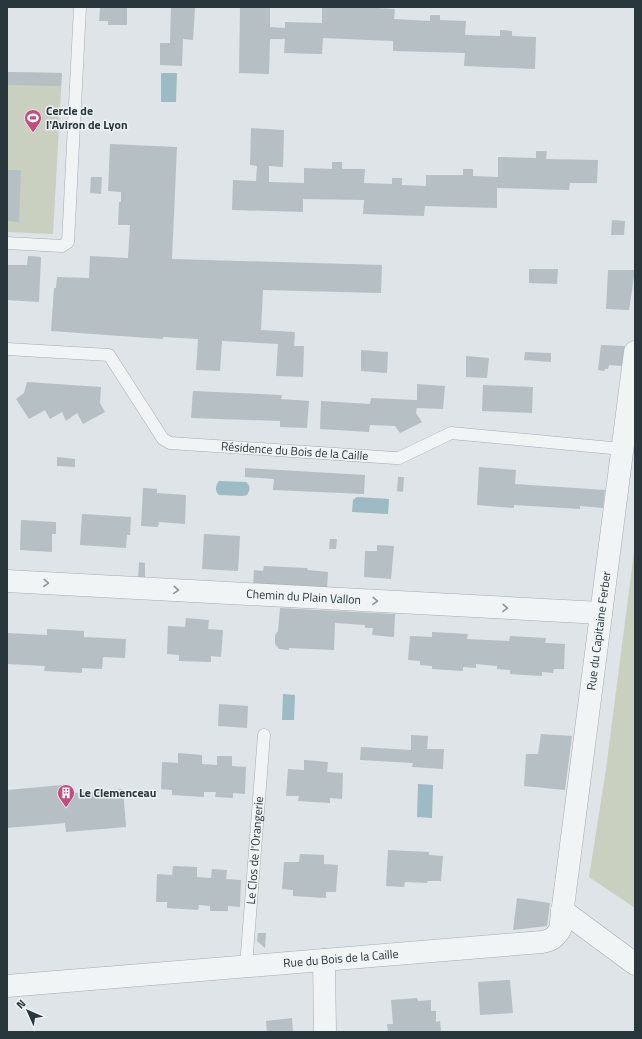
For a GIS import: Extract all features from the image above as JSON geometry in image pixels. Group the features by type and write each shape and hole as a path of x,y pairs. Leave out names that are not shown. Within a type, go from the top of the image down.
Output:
{"street":[{"name":"Rue du Capitaine Ferber","path":"562,910 635,352"},
{"name":"Chemin du Plain Vallon","path":"7,581 601,613"},
{"name":"Rue du Bois de la Caille","path":"7,986 548,941 555,937 560,930 562,910"},
{"path":"562,910 635,964"},
{"path":"324,960 325,1032"}],"lane":[{"path":"7,243 62,246 68,242 80,7"},
{"name":"Résidence du Bois de la Caille","path":"7,349 109,356 163,439 170,443 399,458 451,433 622,449"},
{"name":"Le Clos de l'Orangerie","path":"246,966 264,735"}],"green space":[{"name":"Cercle de l'Aviron de Lyon","path":"7,72 62,73 53,234 7,232"},
{"path":"635,544 635,908 589,877 606,769"}],"water":[{"path":"161,73 177,73 176,102 161,102"},
{"path":"219,481 246,482 250,488 247,495 243,496 219,495 216,488"},
{"path":"357,497 389,499 388,514 352,512 353,500"},
{"path":"283,694 295,695 294,720 282,720"},
{"path":"418,784 433,785 432,818 417,817"}],"building":[{"path":"195,7 193,40 183,39 182,66 160,65 160,43 170,43 171,8"},
{"path":"240,7 270,7 270,27 285,28 285,22 322,23 322,7 395,9 394,19 430,21 430,15 440,15 440,20 466,21 465,35 500,36 500,30 512,31 512,36 536,37 535,69 464,66 465,53 393,51 393,41 323,38 322,54 284,53 285,39 270,39 269,74 239,73"},
{"path":"100,8 127,8 127,25 108,25 108,21 99,21"},
{"path":"7,72 62,73 61,86 7,85"},
{"path":"251,128 284,130 283,167 269,166 269,182 304,183 304,168 332,169 332,162 342,162 342,169 365,169 364,183 392,184 392,178 402,178 402,185 426,186 426,175 463,175 463,169 473,169 473,176 498,177 498,157 536,158 536,151 547,151 546,159 598,160 597,183 570,183 569,190 497,188 497,208 425,206 424,216 363,214 364,200 303,199 303,212 232,210 233,180 256,181 257,166 250,165"},
{"path":"110,144 177,147 172,259 382,265 381,293 263,290 261,330 295,332 294,346 304,346 303,377 276,376 278,344 222,341 220,371 196,370 198,339 163,337 163,339 51,331 54,288 56,288 57,277 89,278 90,256 128,258 130,225 118,225 121,192 108,191"},
{"path":"7,170 21,170 19,222 7,221"},
{"path":"91,177 102,177 101,194 90,193"},
{"path":"612,220 625,221 624,235 611,235"},
{"path":"28,256 41,257 39,302 7,300 7,265 27,265"},
{"path":"529,269 558,269 557,284 529,283"},
{"path":"608,270 635,270 629,310 606,309"},
{"path":"601,345 625,346 622,366 609,365 608,369 605,369 604,371 598,370"},
{"path":"361,350 388,352 387,373 361,371"},
{"path":"525,352 551,353 551,362 524,360"},
{"path":"466,356 489,358 487,378 466,377"},
{"path":"27,382 101,387 100,403 105,412 83,424 77,413 66,421 62,412 50,419 45,410 29,419 16,399 24,393"},
{"path":"417,384 445,386 443,409 417,408 416,413 422,422 400,433 395,426 370,425 369,432 320,429 321,401 370,404 371,398 417,400"},
{"path":"483,385 533,387 532,413 482,411"},
{"path":"193,391 282,395 281,399 309,401 307,428 280,427 280,421 191,418"},
{"path":"57,457 75,459 75,467 57,466"},
{"path":"479,467 516,470 515,484 605,490 603,508 580,506 580,509 514,505 514,508 477,505"},
{"path":"245,468 365,475 364,494 273,490 274,479 245,477"},
{"path":"398,477 404,477 403,492 397,491"},
{"path":"143,488 157,489 157,493 186,495 185,524 159,522 158,527 141,526"},
{"path":"82,514 131,517 130,535 127,535 126,548 80,545"},
{"path":"21,520 56,522 56,534 52,534 52,552 20,550"},
{"path":"204,534 240,536 238,571 202,569"},
{"path":"330,539 337,539 336,549 329,549"},
{"path":"377,545 394,546 391,579 364,577 365,551 377,551"},
{"path":"139,562 145,563 145,580 138,580"},
{"path":"264,566 307,568 308,570 328,572 327,590 253,586 254,570 263,571"},
{"path":"280,608 395,614 394,637 372,635 373,628 365,628 365,625 335,623 334,650 279,649 275,644 275,635 278,631"},
{"path":"186,618 209,620 208,629 223,630 221,657 211,656 211,662 179,661 179,655 167,654 168,626 185,627"},
{"path":"47,629 84,631 84,637 126,639 125,658 103,657 102,669 82,668 82,673 44,671 45,666 7,664 7,633 47,635"},
{"path":"432,632 468,634 467,639 509,641 510,636 546,638 545,643 565,644 564,669 554,669 553,673 542,672 542,676 524,675 510,674 510,670 497,669 497,666 476,664 476,668 463,667 463,671 432,669 432,666 420,665 420,661 408,660 410,636 432,637"},
{"path":"219,704 248,706 247,728 218,726"},
{"path":"541,734 572,736 565,790 524,786 526,754 538,754"},
{"path":"411,735 428,736 427,749 444,749 443,769 412,767 413,763 360,760 361,747 411,750"},
{"path":"178,753 202,755 202,764 217,765 217,756 232,756 232,766 246,767 245,794 233,793 233,798 215,797 216,792 204,792 204,797 172,795 172,790 161,789 162,762 178,763"},
{"path":"304,760 328,762 327,772 343,773 342,799 330,798 330,803 298,801 299,796 286,796 288,769 304,770"},
{"name":"Le Clemenceau","path":"62,785 63,794 123,789 126,827 66,832 65,823 7,828 7,790"},
{"path":"388,850 429,852 429,855 443,856 441,881 428,881 427,883 405,882 404,887 386,886"},
{"path":"300,854 324,855 324,864 338,865 336,892 326,892 326,898 293,896 293,890 282,889 284,862 299,862"},
{"path":"173,866 197,867 197,877 211,878 212,869 227,870 226,879 241,880 240,907 228,906 228,911 210,911 210,906 199,905 198,910 167,908 167,902 156,902 157,874 172,875"},
{"path":"517,898 550,903 547,926 513,930"},
{"path":"258,933 266,933 265,948 257,941"},
{"path":"510,980 513,1013 480,1015 478,982"},
{"path":"417,998 418,1001 431,1000 431,1011 436,1011 436,1022 440,1021 441,1032 388,1032 387,1024 393,1024 391,1000"},
{"path":"292,1018 293,1032 267,1032 266,1021"}],"place":[{"name":"Cercle de l'Aviron de Lyon","path":"33,133"},
{"name":"Le Clemenceau","path":"66,808"}]}
